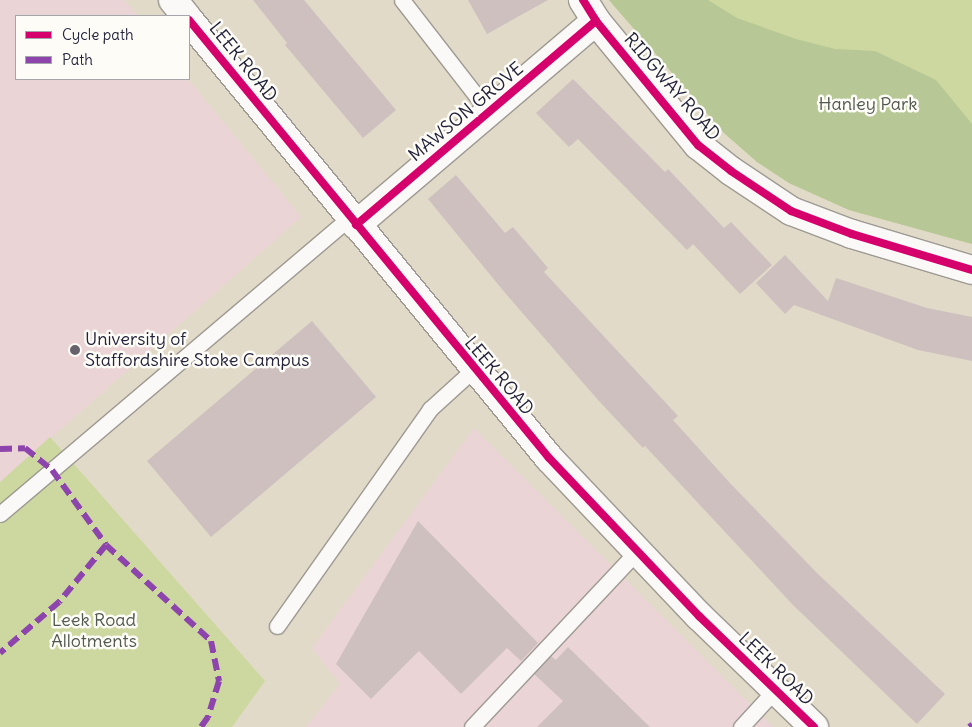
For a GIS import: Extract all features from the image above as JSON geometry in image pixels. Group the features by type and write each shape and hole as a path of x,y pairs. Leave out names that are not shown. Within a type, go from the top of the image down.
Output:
{"main road":[{"name":"LEEK ROAD","path":"173,0 185,15"},
{"name":"MAWSON GROVE","path":"356,225 488,112 590,11"},
{"name":"RIDGWAY ROAD","path":"590,11 698,144 739,176 791,210 862,237 972,270"},
{"name":"LEEK ROAD","path":"190,21 549,458 637,551 814,727"}],"lane":[{"path":"402,0 488,112"},
{"path":"0,514 343,223 356,225"},
{"path":"277,626 430,409 474,369"},
{"path":"472,727 637,551"},
{"path":"741,727 776,690"}],"shaded area":[{"name":"University of Staffordshire Stoke Campus","path":"0,0 124,0 137,15 15,15 15,80 189,80 301,217 0,483"},
{"path":"474,428 773,727 306,727 340,684 312,648"}],"green space":[{"name":"Hanley Park","path":"609,0 972,0 972,244 849,210 789,183 757,162 724,133"},
{"name":"Hanley Park","path":"609,0 708,0 737,18 796,39 835,49 875,51 936,80 972,124 972,244 849,210 789,183 757,162 724,133"},
{"name":"Leek Road Allotments","path":"50,437 265,681 232,727 0,727 0,482"}],"building":[{"path":"253,0 304,0 396,110 363,138 285,45 287,43"},
{"path":"468,0 548,0 487,34"},
{"path":"573,79 665,172 668,169 724,228 731,222 772,265 740,294 693,244 687,250 578,139 569,147 536,113"},
{"path":"456,175 505,233 513,227 548,268 544,272 678,416 673,420 729,482 817,573 945,694 917,724 793,605 645,446 643,448 598,400 506,294 428,199"},
{"path":"785,255 828,301 836,278 927,308 972,317 972,361 918,350 794,305 785,314 756,283"},
{"path":"312,321 376,397 211,537 147,461"},
{"path":"418,521 538,643 521,661 507,648 461,694 419,651 371,699 336,664"},
{"path":"568,647 650,727 537,727 563,701 534,674 551,656 556,660"}],"marked path":[{"path":"0,449 25,448 52,470 106,545 59,602 0,653"},
{"path":"106,545 211,641 219,681 208,717 201,727"}],"cycle path":[{"path":"583,0 596,21 698,145 731,171 791,211 852,234 972,270"},
{"path":"190,21 549,458 699,616 814,727"},
{"path":"356,225 596,21"}],"place":[{"name":"University of Staffordshire Stoke Campus","path":"75,350"}]}
